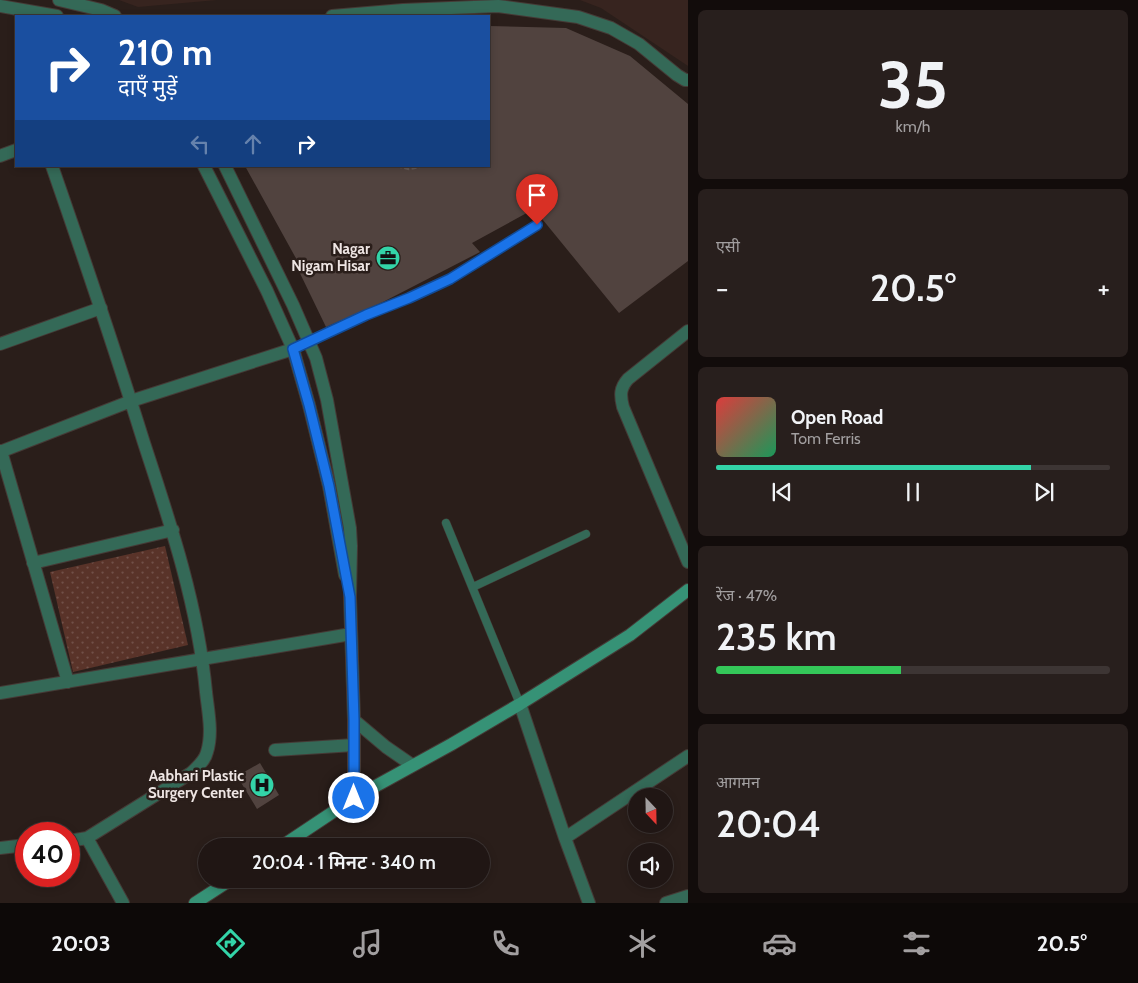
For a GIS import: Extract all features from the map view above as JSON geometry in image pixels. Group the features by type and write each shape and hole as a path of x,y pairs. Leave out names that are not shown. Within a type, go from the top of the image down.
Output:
{"main road":[{"path":"294,838 354,798 520,704 630,635 688,590"},
{"path":"195,903 218,888"}],"street":[{"path":"59,0 101,10 113,15"},
{"path":"344,15 499,3 578,17 610,28 639,44 676,75 688,80"},
{"path":"0,6 51,15"},
{"path":"0,156 15,150"},
{"path":"52,167 101,308 188,582 203,659 210,734 207,753 201,763 191,772 87,838 80,839"},
{"path":"205,167 267,291 293,349 329,486 350,597"},
{"path":"225,167 309,341 316,358 327,400 350,528 354,798"},
{"path":"1,341 101,308"},
{"path":"688,332 628,378 621,387 620,396 622,407 688,562"},
{"path":"68,682 0,451 131,401 293,349"},
{"path":"33,563 173,530"},
{"path":"0,693 351,634"},
{"path":"520,704 589,903"},
{"path":"354,720 386,747 412,765"},
{"path":"275,750 354,745"},
{"path":"565,838 688,756"},
{"path":"87,838 123,903"},
{"path":"0,848 15,846"},
{"path":"666,903 688,896"}],"lane":[{"path":"293,349 450,279 537,225"},
{"path":"446,523 520,704"},
{"path":"473,587 586,534"}],"path":[{"path":"399,167 409,170 421,167"}],"shaded area":[{"path":"119,0 217,0 138,7"},
{"path":"580,0 688,0 688,66 601,8"},
{"path":"165,546 188,645 73,672 50,572"}],"building":[{"path":"490,26 566,28 630,56 688,104 688,261 619,313 534,209 472,243 480,252 383,302 326,327 295,263 298,262 246,167 490,167"},
{"path":"260,763 279,795 257,809 237,776"}],"place":[{"name":"Nagar Nigam Hisar","path":"388,258"},
{"name":"Aabhari Plastic Surgery Center","path":"262,785"}],"route":[{"path":"354,798 354,720 350,597 329,486 293,349 450,279 537,225"}]}
